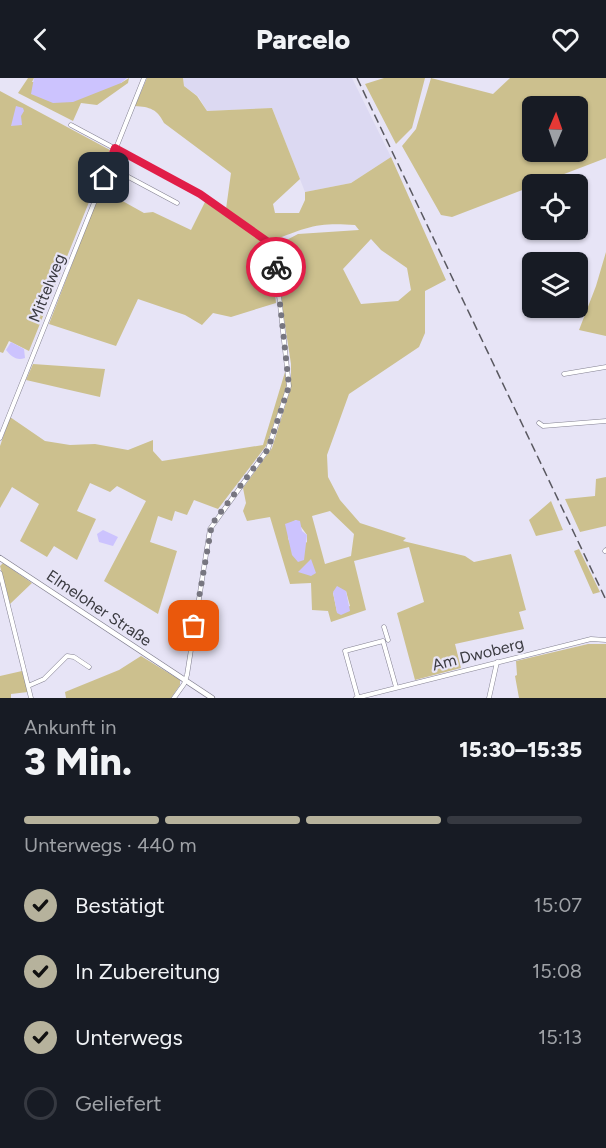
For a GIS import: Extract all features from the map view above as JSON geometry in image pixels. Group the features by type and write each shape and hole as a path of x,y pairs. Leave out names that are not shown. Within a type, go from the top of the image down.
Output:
{"street":[{"name":"Mittelweg","path":"0,438 144,78"},
{"path":"71,124 200,194 271,244 274,250 289,386 268,449 210,530 187,681 174,698"},
{"path":"108,166 177,203"},
{"path":"274,250 277,241"},
{"path":"564,374 606,367"},
{"path":"538,423 543,426 606,421"},
{"name":"Elmeloher Straße","path":"0,558 212,698"},
{"path":"0,573 31,698"},
{"path":"384,627 396,687"},
{"name":"Am Dwoberg","path":"357,698 591,639 606,640"},
{"path":"357,698 345,651 387,640"},
{"path":"28,686 45,679 67,656 74,657 89,667"},
{"path":"489,698 497,662"}],"shaded area":[{"path":"28,78 34,78 32,82 121,83 129,78 128,83 97,105 81,103 73,121 18,93"},
{"path":"34,78 127,78 121,83 73,102 53,103 31,94"},
{"path":"147,78 183,78 184,86 197,96 207,111 272,108 300,179 273,204 275,213 299,213 305,200 305,192 351,183 391,157 446,280 425,291 425,333 419,347 349,394 327,455 328,477 340,500 360,523 406,538 403,541 465,556 474,562 511,554 526,610 519,612 524,629 455,644 461,668 415,680 397,613 424,602 409,547 354,561 366,610 331,622 328,611 312,610 311,583 290,584 270,517 247,521 243,511 246,503 243,488 272,448 291,387 291,364 277,273 281,243 298,234 359,230 355,225 321,225 272,241 226,209 231,173 164,123 156,112 149,108 135,106","holes":["371,239 381,250 407,268 411,290 398,301 361,304 343,269","330,511 354,534 351,556 325,564 312,516","296,520 307,535 307,542 293,551 288,538 289,524","346,591 350,606 337,612 333,593"]},
{"path":"183,78 352,78 391,157 351,183 305,192 272,108 207,111 198,96 184,86"},
{"path":"384,78 425,78 412,128 396,144 365,84"},
{"path":"431,78 493,94 510,78 606,78 606,158 564,174 522,174 522,190 452,217 441,215 402,146 416,129"},
{"path":"0,91 110,150 29,351 9,341 3,353 0,352"},
{"path":"16,106 23,108 24,111 21,116 22,125 11,126"},
{"path":"101,189 144,213 153,212 191,230 206,200 270,244 271,260 253,282 274,284 276,303 231,317 213,313 202,325 185,315 138,299 116,346 49,324"},
{"path":"606,252 606,336 579,330 584,318 588,318 588,307"},
{"path":"11,342 24,349 25,358 16,358 6,350"},
{"path":"33,364 105,369 100,397 26,380"},
{"path":"285,372 287,386 266,446 218,509 194,500 187,515 175,511 172,521 158,516 150,542 177,551 158,614 104,581 146,501 117,486 110,492 90,483 77,511 96,519 77,560 54,546 47,557 20,541 39,504 12,487 0,508 0,446 10,417 45,441 70,445 95,444 128,450 153,440 153,451 162,461 263,445"},
{"path":"606,477 606,526 580,532 565,499 595,496 596,479"},
{"path":"551,501 563,530 536,536 529,520"},
{"path":"300,521 302,531 307,535 304,560 298,562 292,555 285,524"},
{"path":"103,530 118,537 113,546 99,542 97,534"},
{"path":"579,549 600,592 593,594 574,551"},
{"path":"311,559 316,573 311,576 298,572"},
{"path":"3,563 32,583 10,604 0,566"},
{"path":"337,586 346,591 350,611 341,615 337,613 333,592"},
{"path":"588,644 606,644 606,698 519,698 515,676 517,675 516,661"},
{"path":"141,656 180,680 180,685 171,698 66,698 65,692 119,670"},
{"path":"22,671 28,692 11,694 11,698 0,698 0,676"}],"railway":[{"path":"357,78 606,600"}],"way so far":[{"path":"194,626 212,524 268,449 289,386 276,267"}],"route":[{"path":"104,178 115,148 200,194 271,244 276,267"}]}
